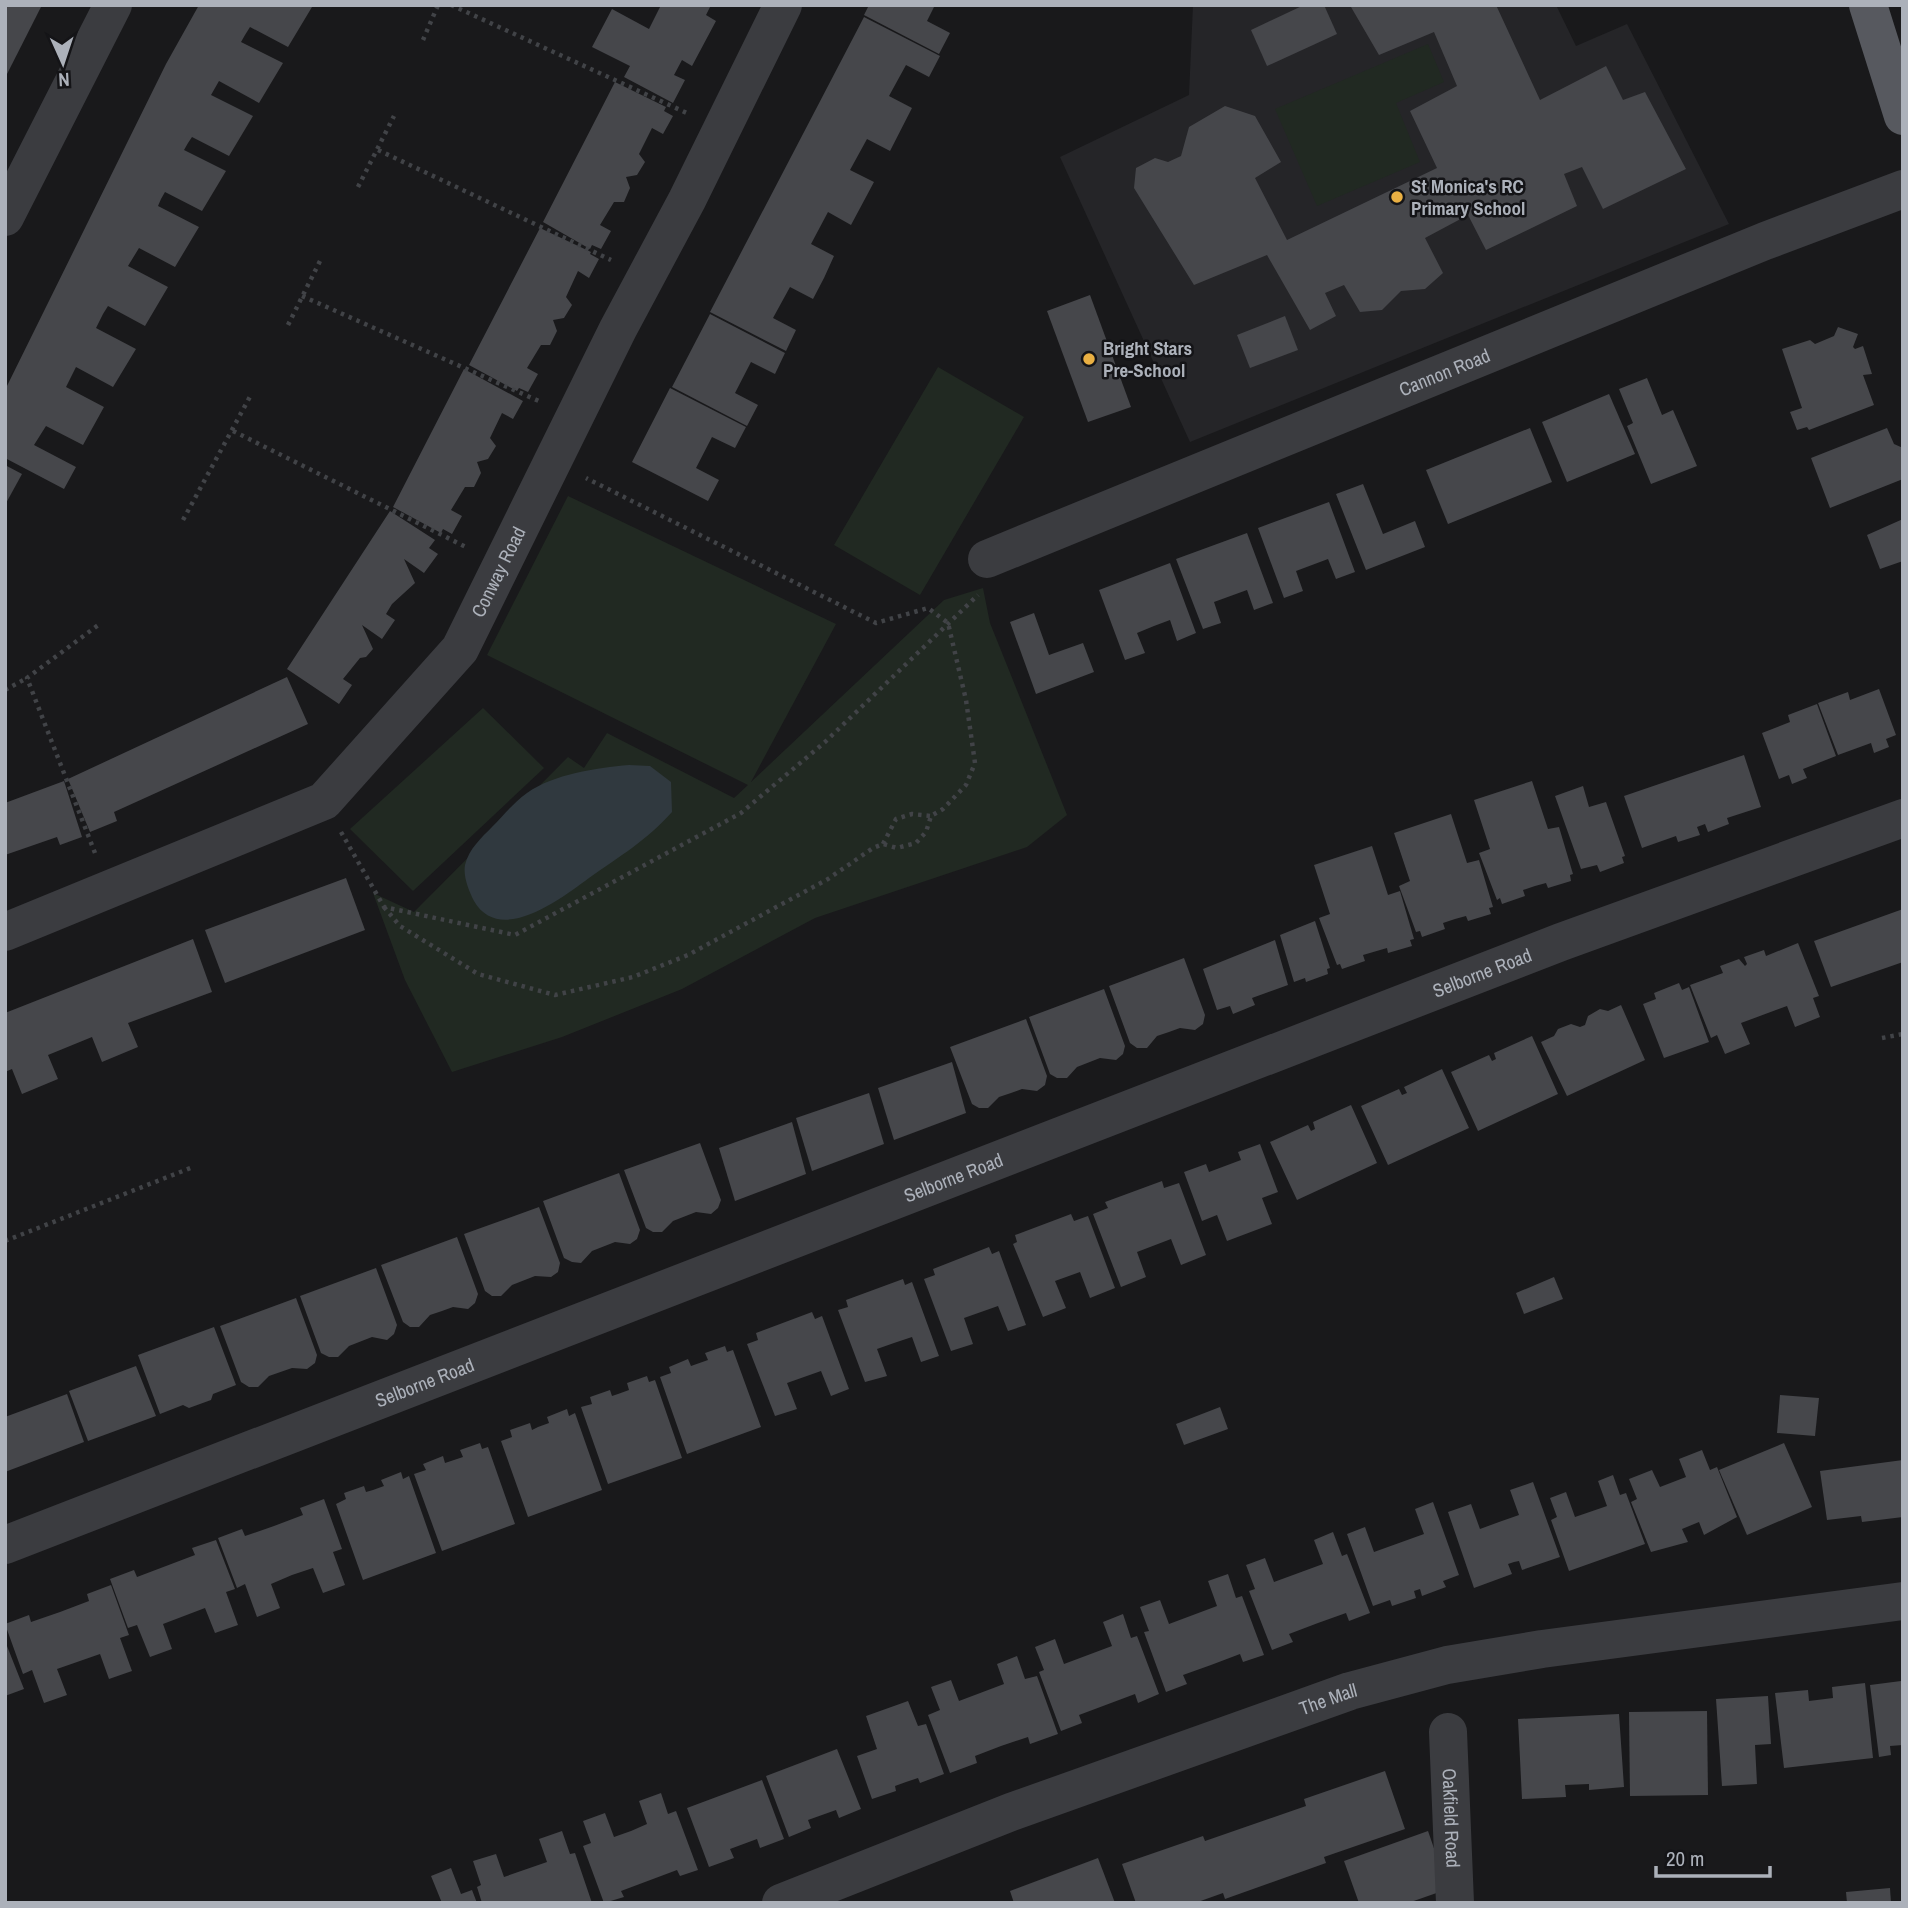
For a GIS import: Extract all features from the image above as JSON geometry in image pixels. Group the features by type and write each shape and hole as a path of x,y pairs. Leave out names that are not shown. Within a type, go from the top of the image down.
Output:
{"main road":[{"path":"1867,5 1903,116"}],"street":[{"path":"5,217 113,5"},
{"name":"Conway Road","path":"5,932 324,801 460,649 783,5"},
{"name":"Cannon Road","path":"988,559 1765,241 1903,189"},
{"name":"Selborne Road","path":"5,1545 1560,943 1903,818"},
{"name":"The Mall","path":"781,1903 1011,1812 1374,1685 1447,1665 1542,1649 1903,1601"},
{"name":"Oakfield Road","path":"1448,1732 1455,1903"}],"path":[{"path":"423,40 438,5"},
{"path":"451,5 722,129"},
{"path":"358,187 394,116"},
{"path":"378,150 646,277"},
{"path":"288,325 320,261"},
{"path":"302,296 575,418"},
{"path":"183,520 252,393"},
{"path":"233,431 502,565"},
{"path":"324,801 384,907 400,926 478,974 555,995 633,977 688,955 828,879 883,844 897,819 912,814 930,816 943,809 966,785 975,763 966,700 948,623 928,608 876,623 554,462"},
{"path":"384,907 515,935 741,813 825,742 925,650 948,623 995,580 988,559"},
{"path":"5,690 27,678 101,623"},
{"path":"27,678 109,890"},
{"path":"883,844 897,848 916,844 926,832 930,816"},
{"path":"1882,1038 1903,1034"},
{"path":"5,1241 192,1167"}],"shaded area":[{"name":"St Monica's RC Primary School","path":"1193,5 1556,5 1576,46 1627,24 1729,224 1190,442 1060,157 1189,95"},
{"path":"1428,44 1444,82 1396,103 1420,162 1317,206 1275,109"},
{"path":"938,367 1024,417 920,595 834,545"},
{"path":"568,496 836,624 751,782 944,600 983,588 990,623 1067,815 1027,847 815,918 682,989 562,1037 452,1072 405,980 373,893 414,912 568,757 584,768 607,733 734,798 748,785 487,655"},
{"path":"483,708 544,768 413,891 350,829"},
{"path":"629,765 650,766 671,782 672,812 632,848 548,906 515,919 499,919 485,914 470,893 465,865 476,844 509,809 527,793 550,781 589,770"}],"building":[{"path":"5,5 42,5 5,78"},
{"path":"199,5 312,7 288,47 250,27 241,42 283,63 259,103 219,81 211,95 253,116 229,156 192,137 184,150 226,171 202,211 165,192 161,199 158,206 199,227 175,267 139,248 128,266 168,287 145,326 108,306 103,314 96,328 136,349 113,387 76,367 66,387 104,407 83,445 46,426 34,445 76,467 64,489 5,458 5,390 166,64"},
{"path":"661,5 711,5 706,15 716,21 692,66 682,60 674,75 685,80 673,103 624,77 630,66 592,47 612,9 649,29"},
{"path":"869,5 935,5 927,21 950,33 939,54 864,15"},
{"path":"1304,5 1324,5 1337,34 1267,66 1251,30"},
{"path":"1496,5 1540,100 1606,66 1623,100 1645,92 1686,169 1603,209 1582,167 1564,174 1577,206 1486,250 1468,215 1425,238 1443,273 1425,289 1401,291 1382,310 1360,312 1344,285 1325,293 1336,316 1310,330 1267,255 1194,285 1134,188 1136,168 1155,158 1168,162 1181,156 1189,127 1225,106 1255,116 1281,162 1255,178 1287,240 1437,168 1410,111 1457,86 1434,32 1379,55 1351,7"},
{"path":"864,17 940,56 929,77 906,65 889,96 912,108 890,151 867,139 850,170 874,182 851,225 828,212 811,244 834,256 813,299 790,287 773,318 796,330 786,351 710,312"},
{"path":"615,82 666,107 664,111 673,116 663,134 652,128 639,154 645,162 637,175 626,177 630,188 624,202 614,202 600,225 611,231 601,249 592,245 590,249 543,222"},
{"path":"540,228 591,252 590,254 599,259 589,278 578,271 566,297 572,305 564,318 553,320 557,331 550,345 541,345 527,368 538,374 528,392 519,388 517,391 469,365"},
{"name":"Bright Stars Pre-School","path":"1090,295 1131,407 1088,422 1047,311"},
{"path":"710,314 785,353 775,374 751,362 735,393 758,405 747,426 672,387"},
{"path":"1285,316 1298,350 1250,368 1237,335"},
{"path":"1838,327 1858,334 1853,347 1855,349 1863,346 1872,374 1863,375 1874,405 1809,430 1807,427 1797,430 1790,412 1802,408 1782,349 1810,340 1815,344 1834,336"},
{"path":"464,369 523,401 513,419 502,413 490,438 496,446 488,459 477,462 481,473 474,487 465,487 451,510 462,516 452,534 443,529 441,533 393,507"},
{"path":"1647,378 1662,415 1673,410 1697,466 1651,484 1627,426 1633,423 1619,389"},
{"path":"670,388 746,427 735,448 712,437 696,468 719,480 708,501 632,462"},
{"path":"1609,394 1635,454 1567,482 1542,422"},
{"path":"1530,428 1552,482 1448,524 1426,470"},
{"path":"1887,428 1894,444 1903,448 1903,479 1830,508 1811,458"},
{"path":"5,465 22,474 5,505"},
{"path":"1363,484 1383,534 1415,521 1425,547 1366,570 1336,494"},
{"path":"1329,502 1355,572 1336,579 1328,559 1296,571 1303,591 1284,598 1258,528"},
{"path":"390,511 435,540 429,548 438,554 424,573 404,559 415,583 392,604 386,614 395,620 382,639 362,625 373,649 366,657 360,658 343,679 352,685 339,704 287,669"},
{"path":"1903,519 1903,561 1880,569 1867,535"},
{"path":"1247,533 1273,603 1254,610 1247,590 1214,602 1221,623 1203,629 1176,559"},
{"path":"1170,563 1196,633 1177,641 1170,620 1154,626 1137,633 1145,653 1125,660 1099,590"},
{"path":"1034,613 1049,655 1083,643 1094,672 1036,694 1010,622"},
{"path":"287,677 308,724 114,812 117,821 90,832 68,779"},
{"path":"1879,689 1896,735 1886,739 1889,747 1874,753 1871,743 1838,755 1818,703 1848,692 1850,700"},
{"path":"1817,704 1836,756 1803,769 1807,778 1792,784 1789,775 1779,779 1762,733 1790,722 1788,715"},
{"path":"1744,755 1761,807 1727,818 1729,824 1708,832 1705,824 1697,827 1700,835 1678,842 1676,836 1642,848 1624,796"},
{"path":"64,781 82,837 60,845 57,837 5,855 5,803"},
{"path":"1532,781 1548,829 1559,827 1573,874 1570,875 1571,881 1548,888 1546,883 1523,890 1525,896 1502,904 1500,898 1497,900 1479,853 1490,849 1474,800"},
{"path":"1583,786 1589,807 1606,802 1625,856 1622,857 1624,863 1600,872 1597,865 1581,869 1555,796"},
{"path":"1451,814 1467,863 1479,860 1493,907 1489,908 1491,914 1468,921 1466,916 1443,923 1445,929 1422,937 1420,931 1416,932 1399,886 1410,881 1394,833"},
{"path":"1372,846 1388,895 1400,891 1414,939 1410,940 1412,946 1388,953 1387,948 1363,955 1365,961 1342,969 1340,964 1337,965 1319,918 1330,914 1314,865"},
{"path":"346,878 365,930 225,983 205,930"},
{"path":"1903,909 1903,962 1831,987 1814,941"},
{"path":"1315,921 1330,968 1327,969 1328,974 1306,982 1305,978 1294,982 1280,935"},
{"path":"193,939 212,992 128,1023 138,1047 102,1062 92,1037 48,1055 58,1079 22,1094 12,1069 5,1072 5,1013"},
{"path":"1275,940 1288,985 1252,998 1255,1005 1233,1014 1230,1006 1217,1010 1203,969"},
{"path":"1798,943 1819,996 1813,998 1820,1017 1795,1027 1787,1006 1741,1023 1750,1044 1725,1054 1717,1035 1711,1038 1690,985 1723,973 1720,966 1739,959 1745,966 1747,964 1744,957 1764,950 1766,956"},
{"path":"1184,958 1205,1015 1203,1024 1195,1030 1180,1028 1157,1036 1147,1048 1137,1048 1130,1043 1109,986"},
{"path":"1679,983 1682,990 1689,987 1709,1042 1664,1058 1643,1004 1656,999 1654,993"},
{"path":"1104,989 1125,1046 1123,1054 1116,1060 1100,1058 1077,1067 1067,1078 1057,1078 1050,1074 1029,1017"},
{"path":"1621,1005 1645,1060 1567,1096 1541,1042 1554,1036 1558,1029 1571,1024 1580,1027 1585,1025 1588,1016 1600,1009 1608,1011"},
{"path":"1026,1019 1047,1076 1045,1085 1037,1091 1022,1089 999,1097 988,1108 979,1108 972,1104 950,1047"},
{"path":"1532,1036 1558,1094 1478,1131 1451,1072 1489,1055 1492,1061 1496,1059 1494,1053"},
{"path":"952,1062 966,1113 894,1140 878,1088"},
{"path":"1442,1069 1469,1128 1388,1165 1361,1106 1399,1089 1402,1095 1407,1093 1404,1087"},
{"path":"869,1093 884,1144 812,1171 796,1118"},
{"path":"1351,1105 1377,1163 1297,1200 1270,1142 1308,1125 1311,1131 1315,1129 1313,1122"},
{"path":"792,1122 806,1174 735,1201 719,1148"},
{"path":"700,1143 721,1200 718,1208 711,1214 696,1212 673,1221 662,1232 653,1232 646,1228 624,1170"},
{"path":"1260,1144 1278,1192 1262,1198 1272,1224 1227,1241 1217,1215 1202,1221 1184,1172 1206,1164 1209,1172 1241,1160 1238,1152"},
{"path":"619,1173 640,1230 637,1239 630,1244 615,1242 592,1251 581,1263 564,1258 543,1201"},
{"path":"1162,1181 1164,1188 1179,1183 1206,1255 1181,1265 1171,1239 1137,1252 1146,1277 1121,1287 1093,1214 1108,1208 1105,1202"},
{"path":"539,1207 560,1263 558,1272 551,1277 535,1276 512,1285 501,1296 492,1296 485,1291 464,1234"},
{"path":"1071,1214 1074,1221 1088,1216 1115,1288 1090,1298 1080,1272 1055,1281 1066,1308 1043,1317 1013,1244 1017,1242 1015,1235"},
{"path":"457,1237 478,1294 475,1303 468,1309 453,1307 430,1315 419,1327 410,1327 403,1322 381,1265"},
{"path":"989,1247 992,1254 999,1251 1026,1325 1008,1331 998,1306 964,1318 973,1344 951,1351 924,1279 935,1275 933,1269"},
{"path":"376,1268 397,1325 394,1334 387,1340 372,1337 349,1346 338,1357 321,1353 300,1296"},
{"path":"1554,1277 1563,1299 1524,1314 1516,1293"},
{"path":"903,1279 905,1285 912,1282 939,1356 921,1362 912,1337 894,1343 877,1349 887,1376 865,1382 838,1310 848,1307 846,1300"},
{"path":"296,1298 317,1355 315,1363 307,1369 292,1368 269,1376 258,1387 249,1387 241,1382 220,1326"},
{"path":"812,1312 815,1319 822,1316 849,1389 831,1396 821,1371 787,1383 797,1409 775,1416 747,1344 758,1340 756,1333"},
{"path":"214,1327 236,1385 213,1394 211,1400 189,1408 183,1405 160,1414 138,1355"},
{"path":"725,1346 727,1352 733,1350 761,1427 687,1454 660,1377 671,1373 669,1367 688,1359 691,1366 708,1360 705,1353"},
{"path":"136,1366 156,1416 88,1441 69,1391"},
{"path":"647,1376 649,1382 655,1380 682,1458 608,1484 581,1407 592,1404 590,1397 610,1390 612,1396 629,1390 627,1383"},
{"path":"67,1394 84,1442 5,1472 5,1417"},
{"path":"1780,1395 1819,1398 1815,1436 1777,1433"},
{"path":"1220,1407 1228,1429 1184,1445 1176,1424"},
{"path":"567,1409 569,1416 575,1413 602,1490 528,1517 501,1441 512,1437 510,1430 530,1423 532,1430 549,1423 547,1417"},
{"path":"480,1443 482,1449 488,1447 515,1524 442,1551 414,1474 426,1470 423,1464 443,1456 445,1463 463,1457 460,1450"},
{"path":"1784,1443 1812,1507 1747,1535 1719,1470"},
{"path":"1702,1450 1710,1470 1717,1467 1737,1517 1704,1535 1699,1522 1682,1529 1688,1542 1651,1552 1631,1502 1637,1499 1629,1479 1652,1470 1660,1487 1686,1477 1679,1459"},
{"path":"1903,1460 1903,1517 1862,1522 1861,1516 1827,1520 1820,1471"},
{"path":"401,1472 403,1479 409,1476 436,1553 363,1580 336,1504 346,1499 344,1493 364,1486 366,1492 384,1486 381,1480"},
{"path":"1613,1475 1620,1495 1626,1493 1645,1544 1569,1571 1551,1520 1557,1517 1550,1498 1566,1492 1575,1517 1607,1506 1598,1481"},
{"path":"1533,1482 1560,1557 1522,1570 1519,1561 1508,1564 1512,1574 1474,1588 1448,1512 1471,1504 1480,1529 1519,1515 1510,1490"},
{"path":"324,1499 342,1549 333,1552 345,1585 323,1593 313,1568 292,1575 271,1584 280,1608 257,1617 245,1584 237,1588 218,1538 242,1529 245,1536 274,1526 303,1515 300,1508"},
{"path":"1433,1502 1459,1575 1443,1581 1446,1587 1422,1596 1420,1589 1414,1591 1416,1598 1392,1606 1390,1600 1373,1606 1347,1534 1365,1527 1374,1552 1424,1534 1415,1509"},
{"path":"1333,1532 1342,1556 1347,1554 1370,1613 1349,1621 1346,1613 1318,1623 1289,1634 1293,1642 1272,1650 1249,1591 1255,1589 1246,1565 1265,1558 1274,1582 1323,1564 1314,1540"},
{"path":"216,1540 235,1589 226,1592 238,1625 215,1633 205,1608 163,1624 172,1649 150,1657 137,1625 128,1628 110,1579 134,1570 137,1577 195,1555 192,1548"},
{"path":"1228,1574 1236,1598 1242,1596 1264,1655 1243,1662 1240,1654 1183,1675 1187,1684 1166,1692 1144,1632 1149,1631 1140,1607 1160,1600 1169,1624 1217,1606 1208,1581"},
{"path":"111,1585 129,1635 120,1638 132,1671 109,1679 100,1654 57,1669 67,1695 44,1703 32,1670 23,1674 5,1624 29,1615 31,1622 60,1612 89,1601 87,1594"},
{"path":"1123,1614 1131,1638 1137,1636 1159,1694 1138,1703 1135,1694 1079,1715 1082,1723 1061,1731 1039,1672 1044,1670 1035,1647 1055,1639 1064,1664 1112,1646 1103,1622"},
{"path":"5,1641 24,1689 5,1696"},
{"path":"1017,1656 1025,1679 1037,1676 1058,1734 1030,1744 1028,1737 1001,1746 975,1756 977,1763 950,1773 928,1715 940,1710 931,1687 951,1680 959,1701 1004,1684 997,1664"},
{"path":"1901,1681 1903,1745 1890,1746 1891,1755 1879,1757 1870,1685"},
{"path":"1865,1683 1873,1758 1784,1768 1775,1693 1808,1690 1809,1701 1833,1698 1832,1687"},
{"path":"1768,1696 1771,1744 1755,1745 1757,1784 1722,1786 1716,1699"},
{"path":"908,1701 918,1726 926,1724 944,1774 920,1783 918,1778 906,1782 895,1786 896,1791 872,1799 857,1756 877,1749 866,1716"},
{"path":"1707,1711 1708,1795 1630,1796 1629,1712"},
{"path":"1619,1714 1624,1787 1589,1790 1589,1784 1565,1785 1566,1797 1522,1799 1518,1719"},
{"path":"837,1749 861,1809 839,1818 836,1810 808,1820 811,1828 789,1837 766,1776"},
{"path":"1385,1771 1405,1829 1324,1857 1326,1863 1225,1899 1223,1893 1195,1903 1136,1903 1122,1864 1203,1836 1205,1841 1306,1806 1304,1799"},
{"path":"762,1780 784,1839 760,1848 757,1839 730,1849 734,1858 709,1867 687,1808"},
{"path":"661,1793 668,1814 676,1811 698,1870 680,1876 677,1870 621,1891 624,1897 604,1903 583,1846 591,1843 583,1821 605,1813 614,1837 631,1831 647,1824 639,1801"},
{"path":"562,1831 570,1854 575,1853 592,1903 482,1903 477,1887 481,1885 473,1861 496,1854 504,1877 547,1862 539,1839"},
{"path":"1428,1831 1448,1889 1408,1903 1359,1903 1344,1861"},
{"path":"1098,1858 1115,1903 1014,1903 1010,1891"},
{"path":"451,1868 461,1894 472,1890 477,1903 442,1903 431,1876"},
{"path":"1890,1888 1891,1903 1847,1903 1846,1892"}],"place":[{"name":"St Monica's RC Primary School","path":"1397,197"},
{"name":"Bright Stars Pre-School","path":"1089,359"}]}
